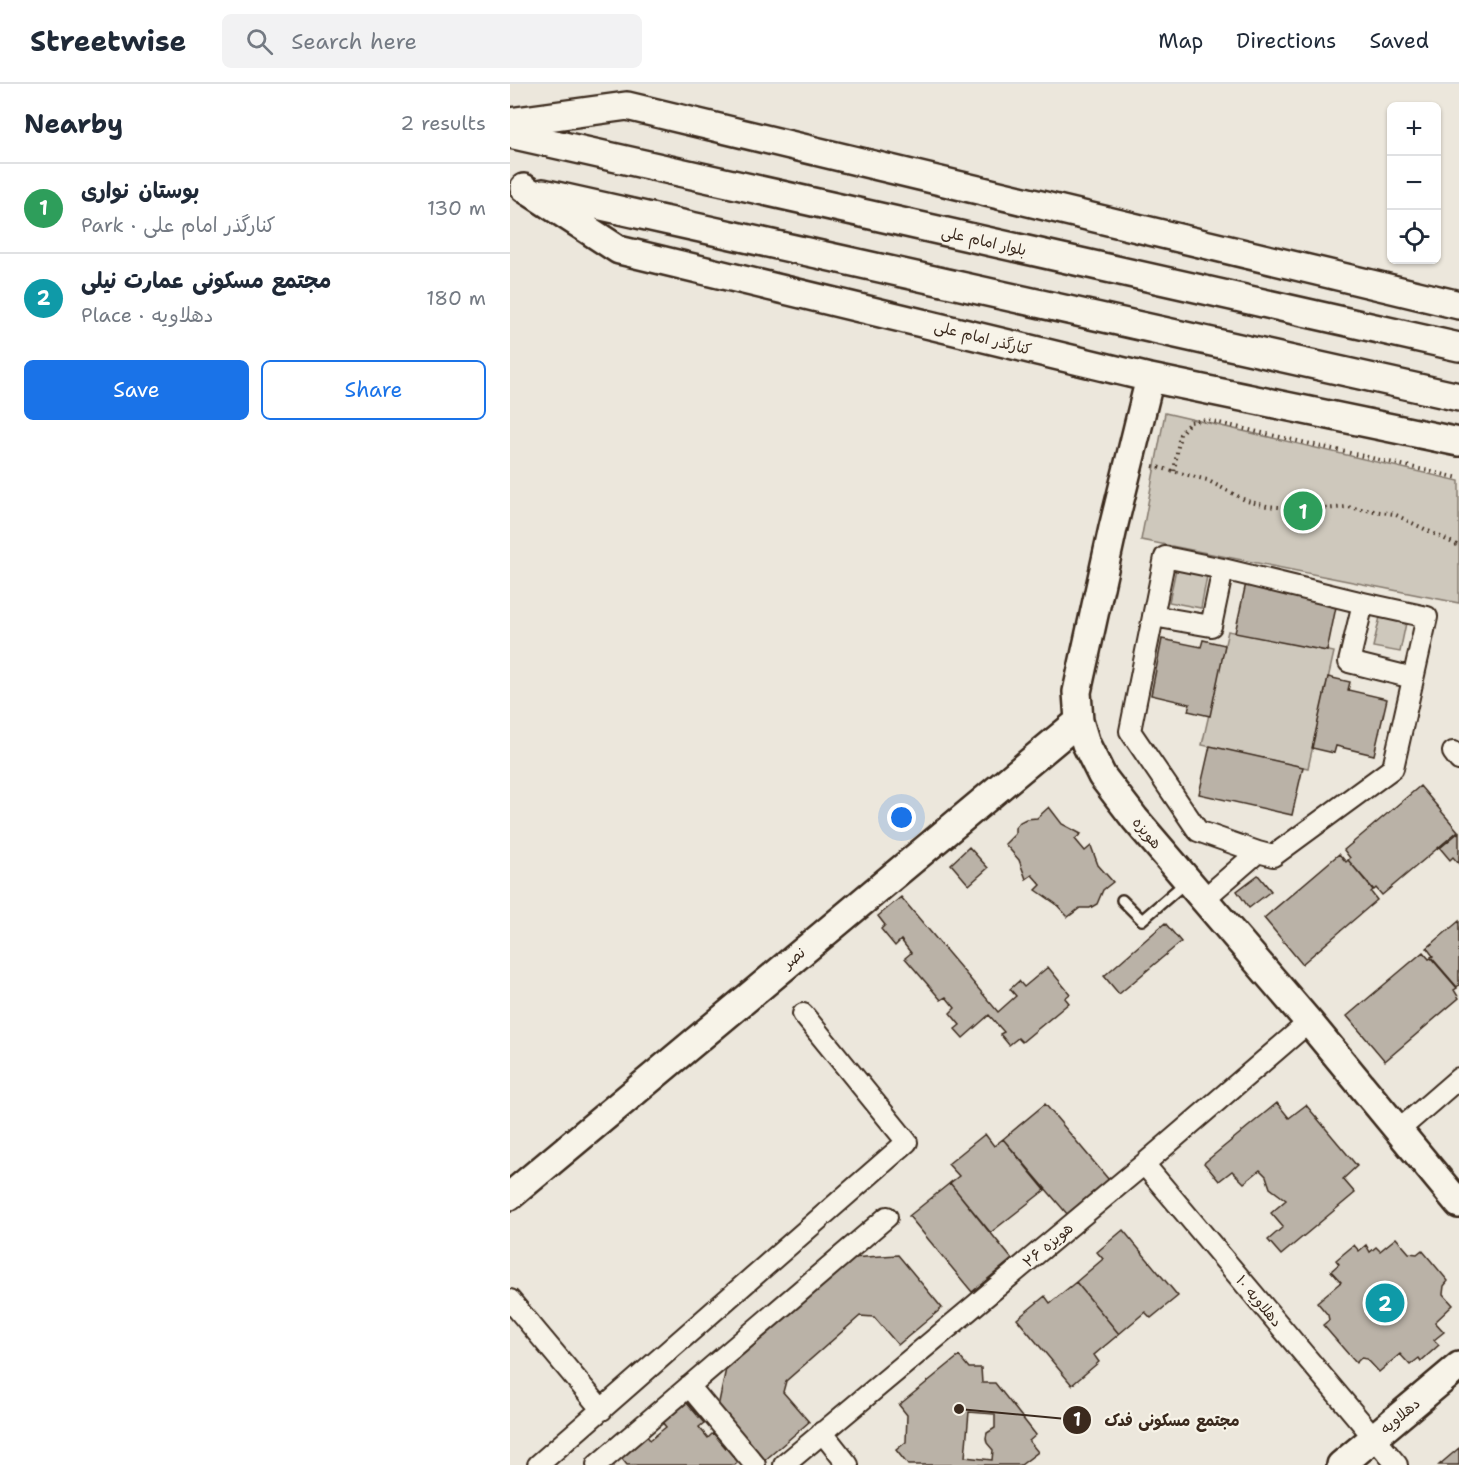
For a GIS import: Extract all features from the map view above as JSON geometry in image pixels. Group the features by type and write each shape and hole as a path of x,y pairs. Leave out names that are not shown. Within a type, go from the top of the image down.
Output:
{"main road":[{"path":"510,122 627,106 1459,305"},
{"name":"بلوار امام علی","path":"510,134 1459,347"},
{"path":"517,187 1459,397"},
{"name":"کنارگذر امام علی","path":"517,187 619,250 1150,378 1459,442"},
{"name":"هویزه","path":"1150,378 1129,460 1077,692 1079,721 1086,744 1102,776 1135,819 1309,1022 1459,1204"},
{"name":"نصر","path":"510,1196 1079,721"},
{"name":"دهلاویه","path":"1341,1465 1459,1366"}],"street":[{"path":"1165,557 1222,569 1427,617 1393,768 1273,856 1198,831 1130,731 1165,557"},
{"path":"1153,616 1211,626 1222,569"},
{"path":"1363,603 1349,662 1413,678"},
{"path":"1196,890 1258,852"},
{"path":"538,1465 907,1142 804,1014"},
{"name":"هویزه ۲۶","path":"784,1465 1144,1164 1309,1022"},
{"path":"1398,1130 1459,1078"},
{"name":"دهلاویه ۱۰","path":"1144,1164 1397,1465"},
{"path":"597,1465 887,1217"},
{"path":"510,1300 602,1410"},
{"path":"689,1386 755,1465"},
{"path":"822,1432 848,1465"}],"lane":[{"path":"1122,900 1142,920 1196,890"}],"path":[{"path":"1174,471 1180,434 1190,422 1206,420 1459,478"},
{"path":"1129,460 1207,480 1247,501 1267,506 1311,510 1347,507 1394,514 1459,546"}],"shaded area":[{"path":"1165,413 1459,481 1459,603 1141,540"},
{"path":"1176,569 1207,576 1201,608 1169,602"},
{"path":"1380,617 1406,623 1400,652 1373,647"},
{"path":"1228,631 1334,652 1308,768 1202,745"}],"building":[{"path":"1246,583 1337,602 1327,651 1235,633"},
{"path":"1162,639 1201,647 1203,640 1225,645 1210,716 1188,711 1190,704 1151,695"},
{"path":"1328,677 1350,682 1348,690 1387,699 1374,755 1336,746 1334,753 1312,748"},
{"path":"1210,746 1303,767 1292,815 1199,794"},
{"path":"1420,786 1458,831 1382,895 1376,888 1374,890 1348,860 1350,858 1344,850"},
{"path":"1049,807 1062,824 1081,834 1075,839 1085,851 1091,846 1098,865 1113,882 1103,890 1097,904 1090,908 1080,908 1068,917 1056,904 1036,890 1041,885 1032,875 1026,879 1019,860 1005,844 1015,834 1015,828 1020,822 1037,818"},
{"path":"1459,832 1459,864 1453,857 1450,860 1440,848"},
{"path":"969,847 988,868 969,885 951,864"},
{"path":"1339,854 1346,862 1348,860 1373,890 1371,892 1377,900 1302,964 1264,918"},
{"path":"1258,875 1271,891 1249,908 1237,891"},
{"path":"901,897 998,1012 1016,996 1010,989 1019,981 1024,987 1048,967 1070,994 1065,998 1069,1003 1022,1042 1018,1038 1009,1045 1000,1034 1004,1032 989,1015 963,1038 955,1029 960,1025 950,1013 955,1008 946,997 941,1000 905,958 911,953 901,940 895,946 881,929 885,925 878,916"},
{"path":"1459,921 1459,985 1457,987 1431,957 1433,956 1427,948"},
{"path":"1165,923 1181,942 1119,994 1104,976"},
{"path":"1423,952 1457,988 1454,990 1459,998 1385,1061 1347,1016"},
{"path":"1277,1103 1289,1118 1306,1105 1357,1166 1343,1179 1355,1193 1281,1255 1268,1240 1283,1227 1271,1213 1286,1200 1270,1188 1266,1176 1260,1170 1244,1183 1232,1171 1219,1181 1204,1163"},
{"path":"1045,1104 1109,1180 1068,1215 1003,1139"},
{"path":"985,1134 994,1146 1003,1139 1045,1190 990,1233 950,1183 959,1176 948,1164"},
{"path":"950,1183 1012,1259 972,1292 909,1216"},
{"path":"1123,1230 1178,1296 1151,1318 1145,1312 1119,1334 1076,1282 1103,1259 1097,1252"},
{"path":"1396,1238 1409,1253 1417,1254 1422,1250 1448,1281 1444,1286 1443,1294 1453,1305 1435,1322 1444,1332 1434,1340 1439,1345 1421,1361 1419,1358 1410,1365 1400,1354 1379,1372 1367,1359 1361,1358 1356,1363 1323,1325 1329,1320 1328,1315 1317,1302 1341,1282 1331,1271 1339,1264 1336,1260 1354,1245 1359,1251 1366,1245 1370,1252 1376,1247 1380,1251"},
{"path":"898,1255 942,1308 898,1345 874,1317 860,1316 786,1381 783,1392 809,1422 764,1461 718,1407 728,1359 850,1258"},
{"path":"1076,1282 1119,1334 1094,1355 1099,1362 1072,1385 1017,1319 1045,1296 1050,1303"},
{"path":"959,1356 969,1368 981,1368 982,1383 995,1383 1036,1435 1029,1441 1038,1452 1021,1465 908,1465 896,1450 906,1442 907,1415 899,1405","holes":["969,1412 995,1414 995,1428 987,1433 986,1438 993,1450 992,1460 965,1457"]},
{"path":"680,1395 704,1423 699,1427 708,1438 713,1433 738,1462 735,1465 627,1465 615,1450 641,1429 650,1440 666,1427 656,1415"},
{"path":"1459,1448 1459,1465 1439,1465"}],"place":[{"name":"بوستان نواری","path":"1303,511"},
{"name":"مجتمع مسکونی عمارت نیلی","path":"1385,1303"},
{"name":"مجتمع مسکونی فدک","path":"959,1409"}]}
